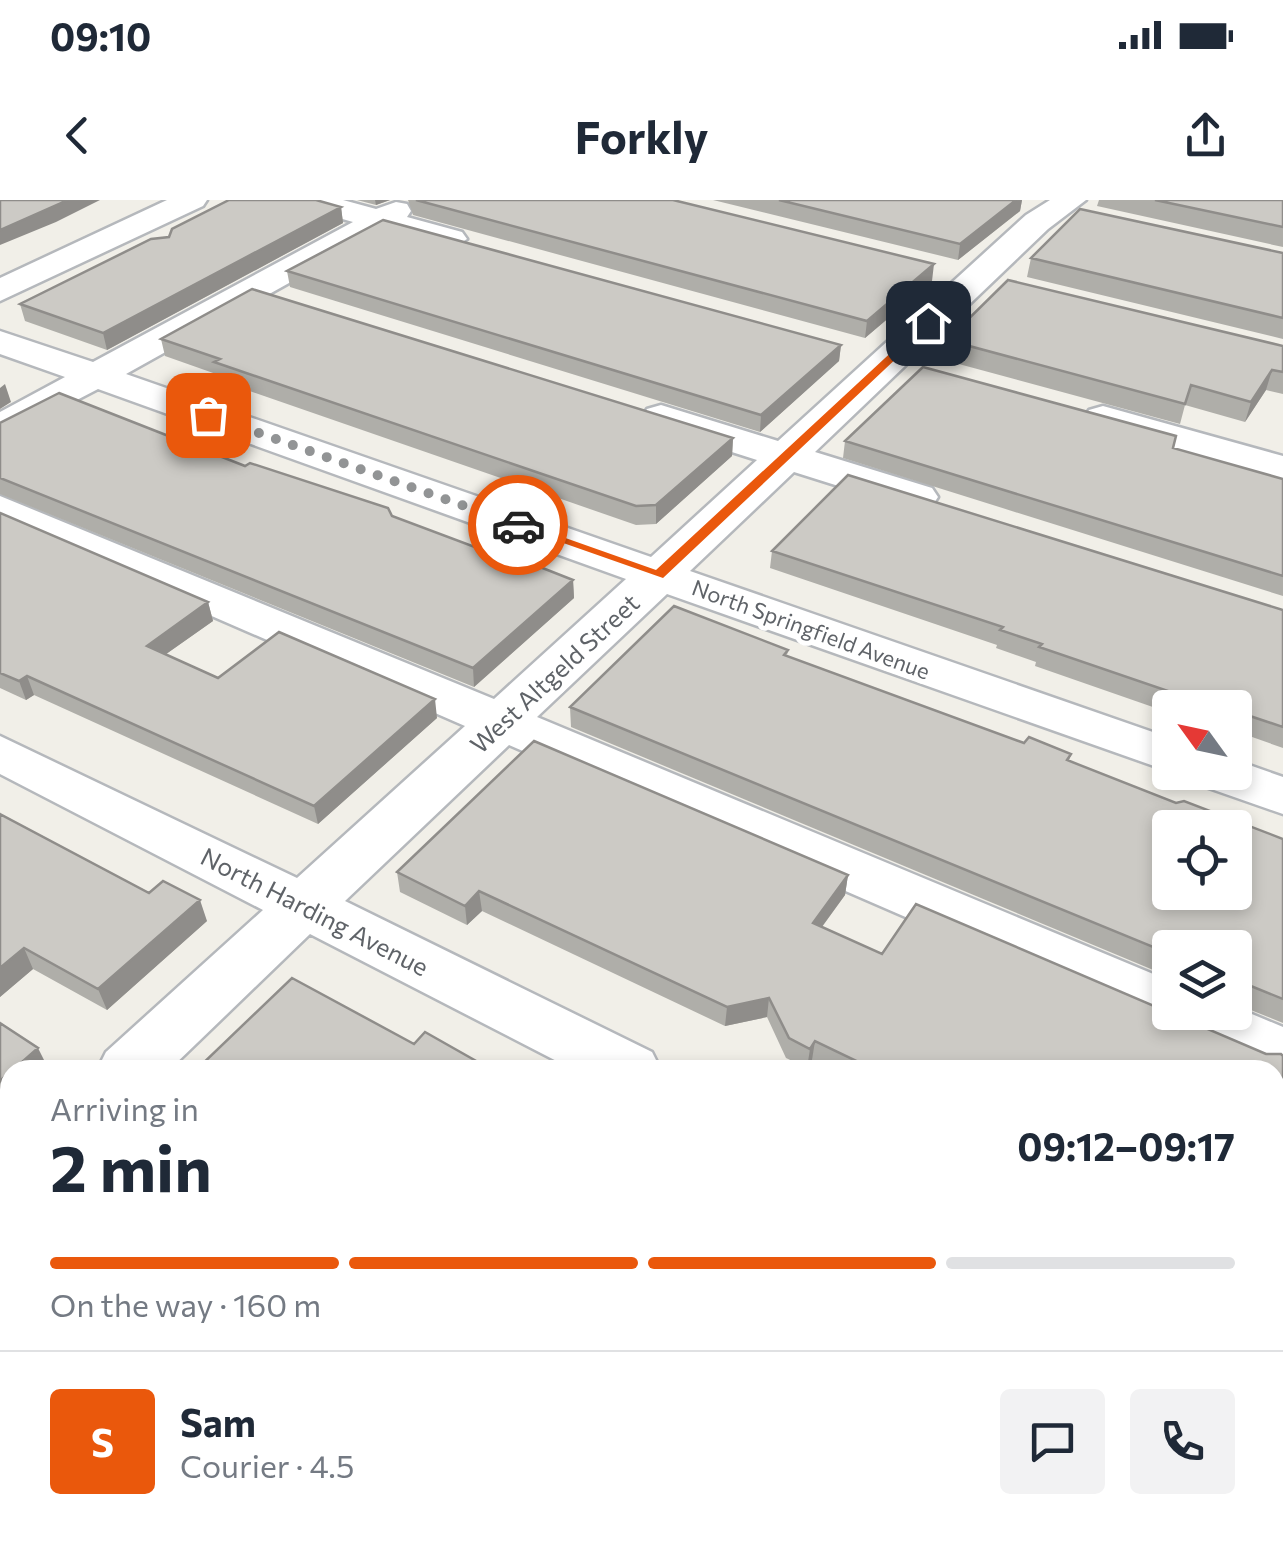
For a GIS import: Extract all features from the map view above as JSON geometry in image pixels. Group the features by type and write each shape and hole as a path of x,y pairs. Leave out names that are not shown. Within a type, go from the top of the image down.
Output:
{"street":[{"path":"0,291 192,200"},
{"path":"308,200 475,246"},
{"path":"0,428 416,200"},
{"path":"1010,200 1063,205 1102,220"},
{"name":"West Altgeld Street","path":"139,1060 976,278 1063,205"},
{"path":"252,290 309,308"},
{"name":"North Springfield Avenue","path":"0,342 1152,750"},
{"path":"633,409 951,508"},
{"path":"1075,410 1283,468"},
{"path":"0,509 1152,998"},
{"name":"North Harding Avenue","path":"0,753 610,1060"},
{"path":"1252,785 1283,796"},
{"path":"1228,1030 1283,1054"}],"building":[{"path":"0,200 68,200 0,230"},
{"path":"229,200 316,200 341,207 103,333 20,304 151,239 169,237 172,229"},
{"path":"416,200 673,200 934,264 867,321"},
{"path":"779,200 1016,200 960,244"},
{"path":"1155,200 1283,200 1283,227"},
{"path":"1080,209 1283,253 1283,318 1031,258"},
{"path":"383,220 841,345 761,415 287,271"},
{"path":"1008,280 1283,346 1283,372 1272,370 1251,402 1191,385 1185,404 947,340"},
{"path":"252,289 733,438 656,505 636,506 214,362 220,359 161,339"},
{"path":"923,367 1176,436 1173,448 1283,479 1283,576 845,441"},
{"path":"59,393 245,466 250,463 388,508 392,516 480,549 510,548 512,556 573,580 473,668 0,478 0,423"},
{"path":"848,475 1283,610 1283,727 1252,717 1252,690 1165,690 1039,647 1042,644 1000,630 1003,627 772,551"},
{"path":"0,513 208,602 147,646 218,678 279,632 435,699 314,806 27,676 19,681 0,673"},
{"path":"674,606 788,650 784,655 1024,743 1029,737 1071,754 1067,760 1176,803 1184,801 1207,810 1152,810 1152,910 1252,910 1252,827 1283,839 1283,999 1252,986 1252,930 1152,930 1152,947 570,707"},
{"path":"534,741 848,875 813,923 882,954 916,904 1152,1005 1152,1030 1210,1030 1266,1054 1281,1054 1283,1060 854,1060 815,1041 810,1049 789,1038 769,998 727,1007 479,891 465,906 397,872"},
{"path":"0,814 149,893 163,881 200,900 98,989 24,948 0,968"},
{"path":"292,978 414,1044 425,1032 474,1060 206,1060"},
{"path":"0,1023 38,1048 24,1060 0,1060"}],"way so far":[{"path":"208,415 518,525"}],"route":[{"path":"518,525 658,575 928,323"}]}
